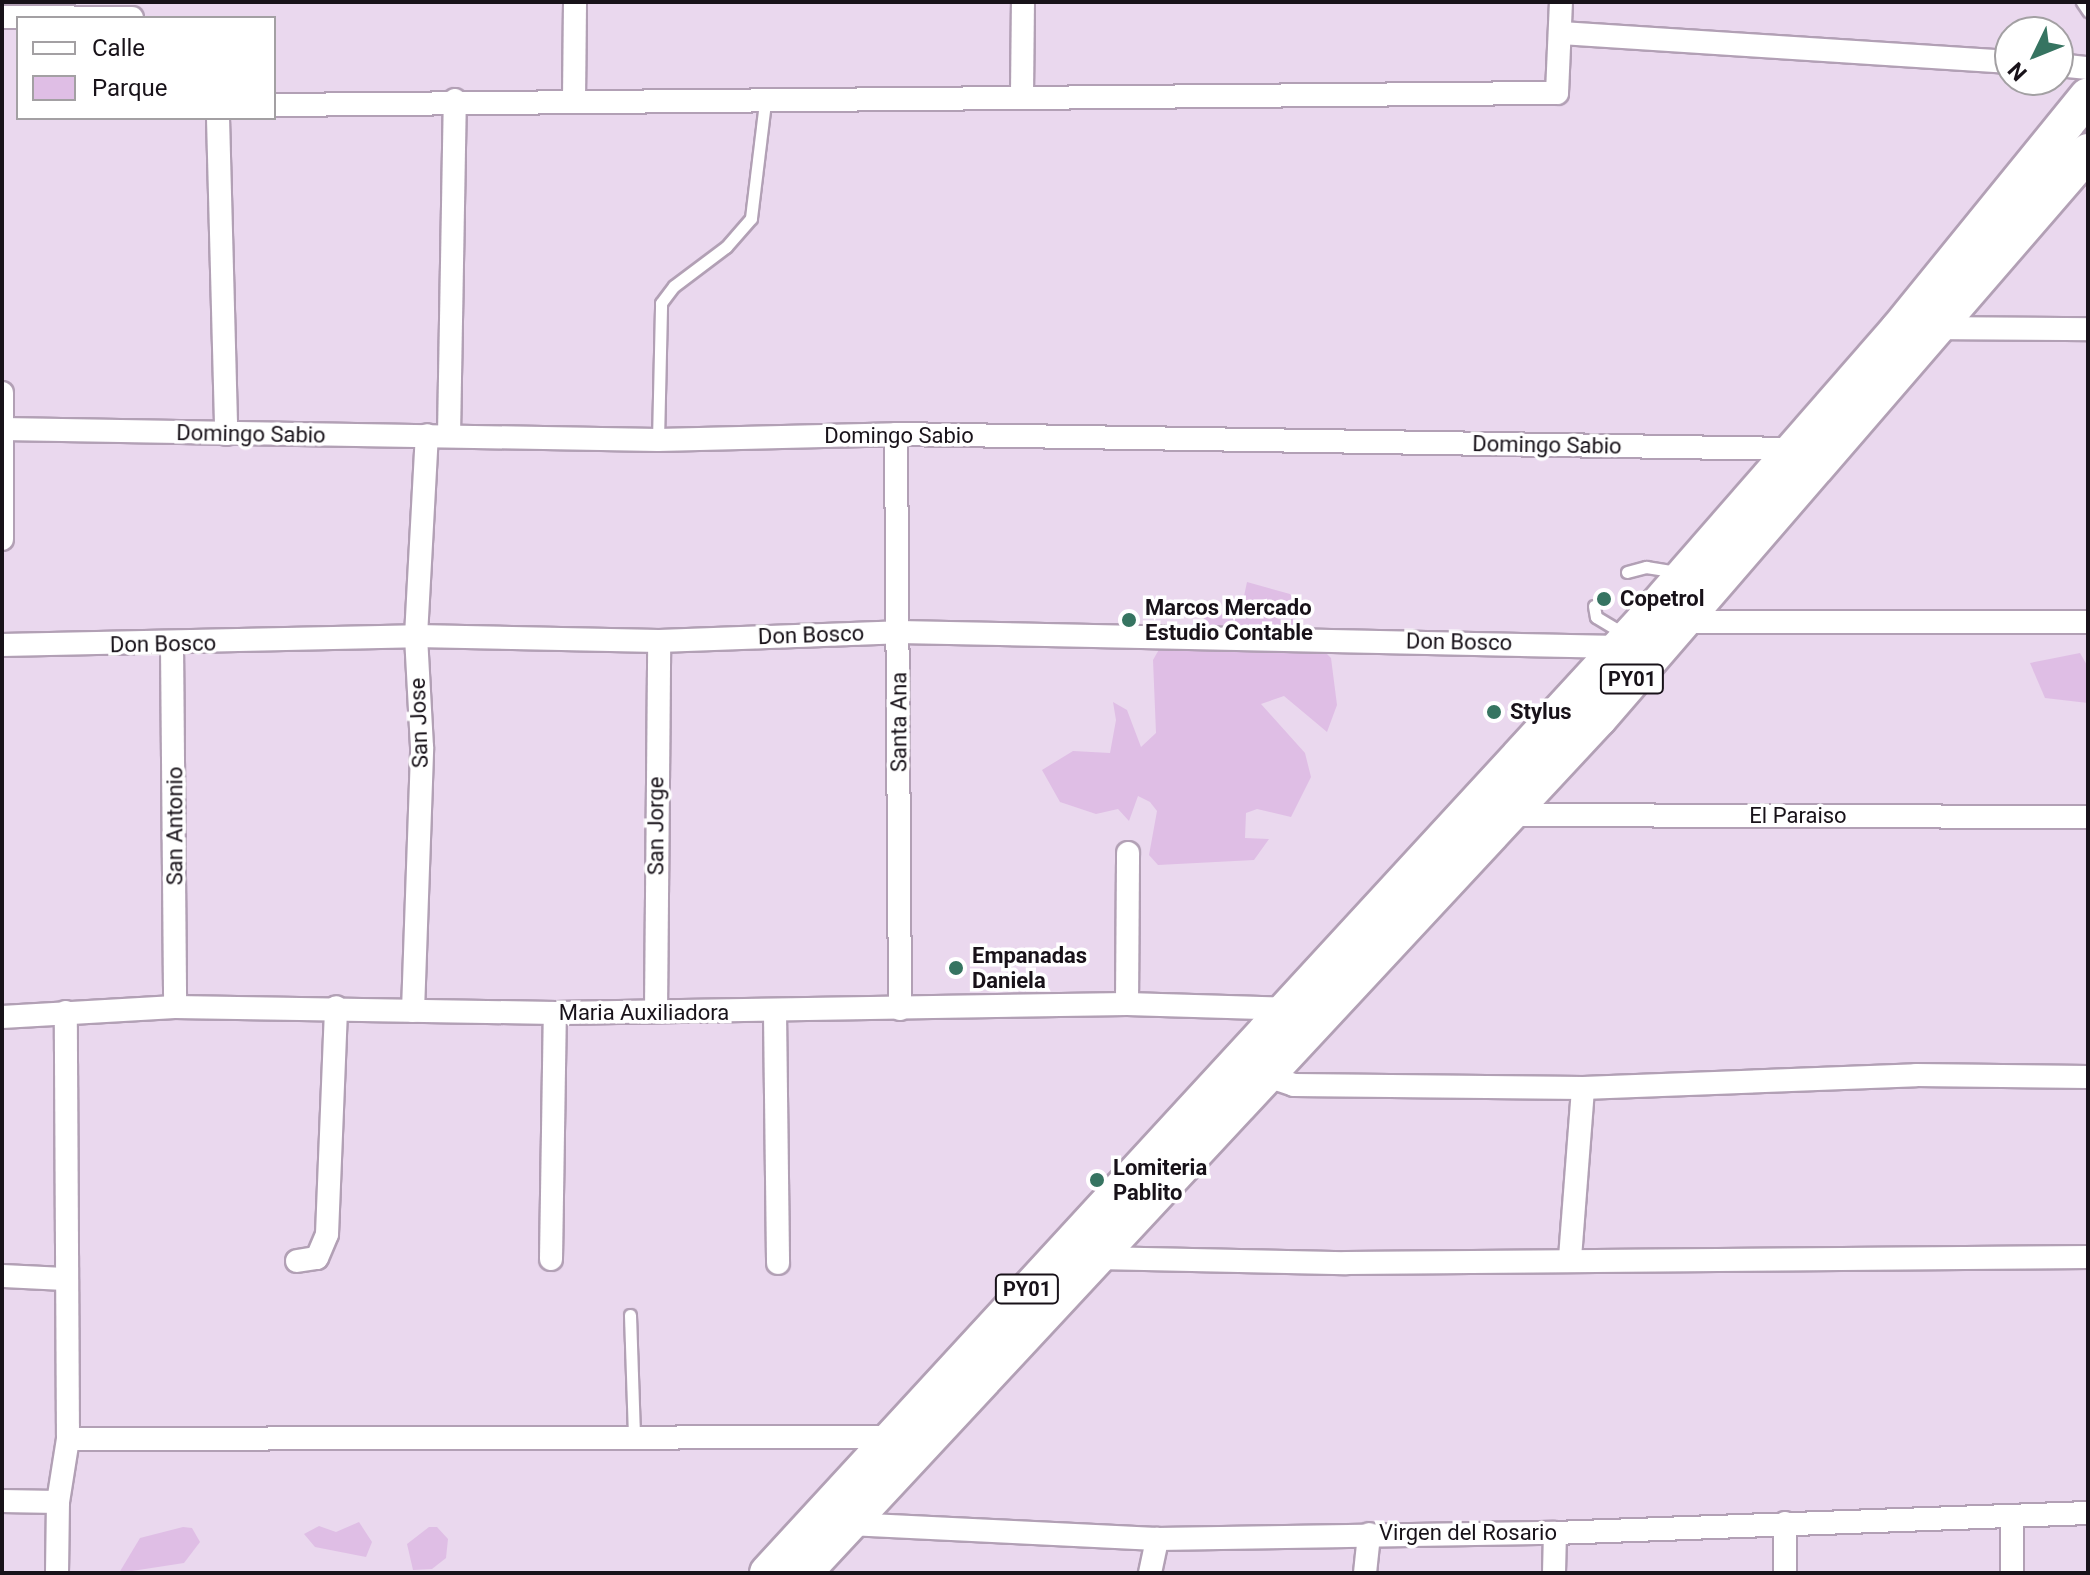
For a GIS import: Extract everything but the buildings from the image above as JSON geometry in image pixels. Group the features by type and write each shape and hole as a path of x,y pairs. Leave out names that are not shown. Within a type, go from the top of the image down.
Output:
{"highway":[{"name":"PY01","path":"768,1573 892,1437 1250,1069 1301,1012 1456,829 1795,449 2088,96"},
{"name":"PY01","path":"1301,1012 1508,815 1681,622 1935,328 2083,165"},
{"name":"PY01","path":"803,1573 1097,1258 1250,1069"}],"street":[{"path":"574,99 575,2"},
{"path":"1022,94 1023,2"},
{"path":"276,105 574,99 765,103 1022,94 1557,93 1561,2"},
{"path":"1561,33 1994,61"},
{"name":"San Jose","path":"413,1011 422,747 416,636 438,435 455,100"},
{"path":"218,120 226,434"},
{"path":"1935,328 2088,329"},
{"path":"2,393 2,539"},
{"name":"Domingo Sabio","path":"3,429 658,440 896,434 1795,449"},
{"name":"Santa Ana","path":"896,434 900,1009"},
{"path":"1681,622 2088,622"},
{"name":"Don Bosco","path":"2,645 172,645 416,636 659,641 899,632 1625,642"},
{"name":"San Jorge","path":"656,1011 659,641"},
{"name":"San Antonio","path":"172,645 175,1007"},
{"name":"El Paraiso","path":"1508,815 2088,817"},
{"path":"1127,1004 1128,853"},
{"name":"Maria Auxiliadora","path":"2,1017 175,1007 775,1013 1127,1004 1301,1012"},
{"path":"297,1261 317,1258 327,1234 336,1007"},
{"path":"57,1573 58,1502 68,1439 64,1279 66,1012"},
{"path":"551,1259 555,1013"},
{"path":"775,1013 778,1263"},
{"path":"1250,1069 1294,1085 1583,1088 1916,1075 2088,1077"},
{"path":"1570,1258 1583,1088"},
{"path":"1097,1258 1346,1263 1570,1258 2088,1257"},
{"path":"2,1276 64,1279"},
{"path":"68,1439 892,1437"},
{"path":"2,1501 58,1502"},
{"name":"Virgen del Rosario","path":"849,1524 1157,1539 1555,1533 2088,1513"},
{"path":"2012,1517 2012,1573"},
{"path":"1785,1523 1785,1573"},
{"path":"1554,1573 1555,1533"},
{"path":"1365,1573 1369,1534"},
{"path":"1150,1573 1157,1539"}],"lane":[{"path":"2082,2 2088,11"},
{"path":"658,440 661,303 674,286 726,247 751,218 765,103"},
{"path":"1627,572 1646,567 1685,574"},
{"path":"1594,606 1596,617 1625,642"},
{"path":"630,1315 634,1440"}],"green space":[{"path":"1247,582 1290,594 1299,605 1290,641 1322,649 1331,658 1337,705 1327,732 1284,696 1261,704 1305,753 1311,777 1291,817 1257,809 1246,813 1245,838 1269,839 1254,860 1158,865 1149,855 1157,811 1150,802 1138,796 1129,821 1118,809 1096,814 1060,802 1042,770 1073,751 1110,753 1116,720 1113,702 1127,710 1141,747 1156,733 1153,660 1161,646 1214,629 1200,614 1240,615"},
{"path":"2080,653 2088,667 2088,703 2045,698 2030,663"},
{"path":"359,1522 372,1542 366,1557 315,1547 304,1534 319,1526 336,1532"},
{"path":"183,1527 192,1528 200,1542 184,1563 119,1573 140,1538"},
{"path":"429,1527 437,1527 448,1539 446,1558 432,1569 413,1570 407,1544"}],"place":[{"name":"Copetrol","path":"1604,599"},
{"name":"Marcos Mercado Estudio Contable","path":"1129,620"},
{"name":"Stylus","path":"1494,712"},
{"name":"Empanadas Daniela","path":"956,968"},
{"name":"Lomiteria Pablito","path":"1097,1180"}]}
